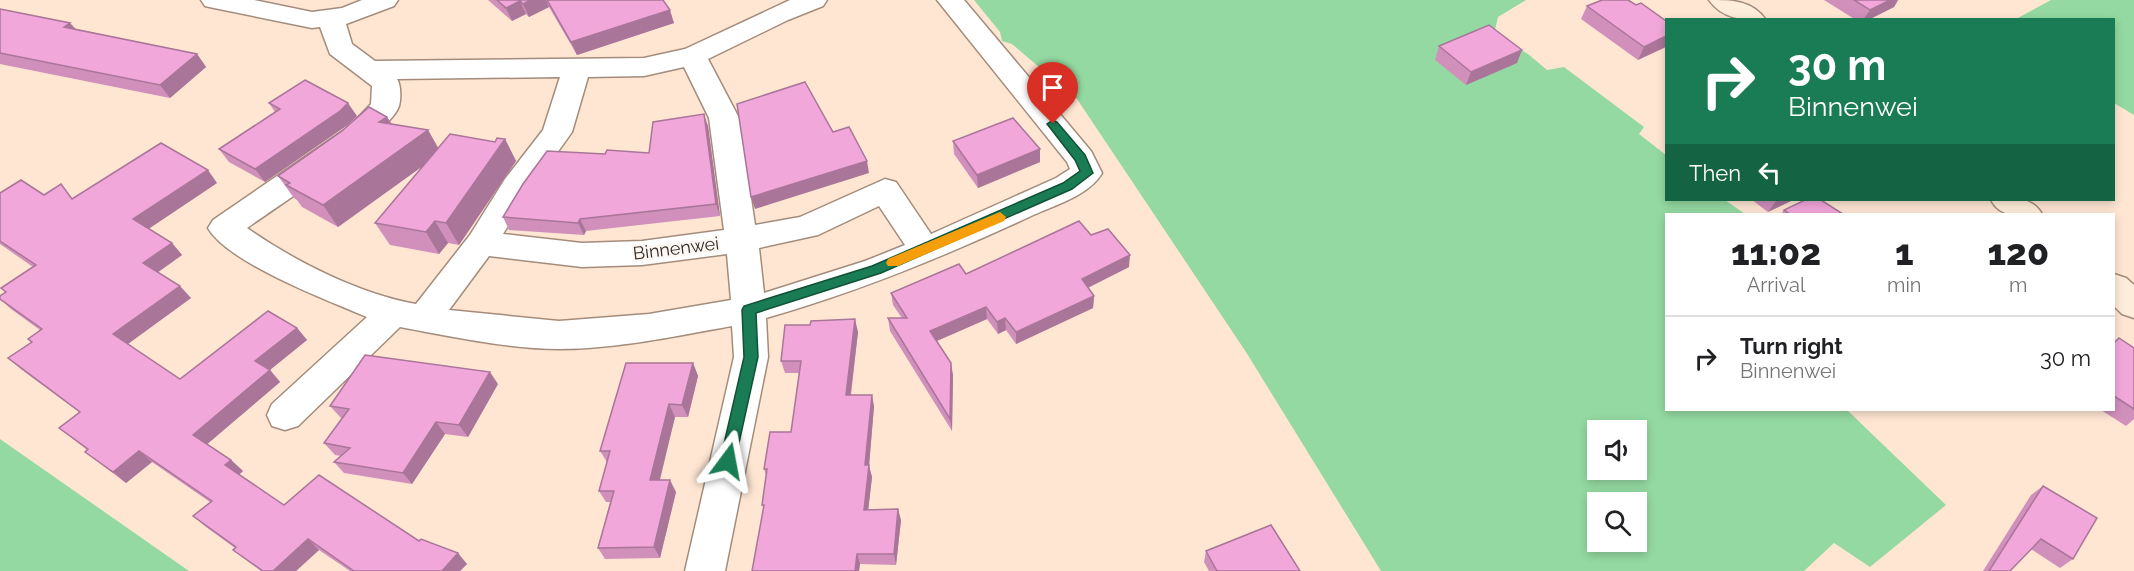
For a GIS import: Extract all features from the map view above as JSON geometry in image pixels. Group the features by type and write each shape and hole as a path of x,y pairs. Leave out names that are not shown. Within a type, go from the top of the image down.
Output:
{"street":[{"path":"214,0 321,19 347,16 385,0"},
{"path":"368,70 573,81 644,67 699,66 779,14 814,0"},
{"path":"321,19 340,48 386,83 385,106 360,133 224,228 265,257 327,287 408,316 466,326 559,335 649,327 749,310 877,270 1067,186 1087,173 1080,158 950,0"},
{"path":"1722,0 1750,18"},
{"path":"699,66 724,118 749,310 751,357 705,571"},
{"path":"285,415 408,316 481,243 516,187 557,132 573,81"},
{"name":"Binnenwei","path":"481,243 582,255 642,253 741,240 807,227 885,190 924,249"},
{"path":"2007,201 2025,213"},
{"path":"2115,288 2134,304"}],"green space":[{"path":"974,0 1526,0 1498,17 1494,34 1528,54 1547,70 1564,67 1644,127 1639,134 1665,154 1665,201 1726,201 1744,213 1665,213 1665,411 1848,411 1946,505 1870,567 1834,543 1804,571 1381,571 1246,352 1077,99 1012,44 1002,41 1000,32"},
{"path":"2051,0 2134,0 2134,115 2115,104 2115,18 2018,18"},
{"path":"0,439 189,571 0,571"}],"building":[{"path":"497,0 531,0 523,4 520,1 506,8"},
{"path":"547,0 663,0 670,10 571,42"},
{"path":"1602,0 1628,0 1636,5 1641,3 1665,20 1665,36 1644,47 1587,6"},
{"path":"1854,0 1890,0 1870,10"},
{"path":"0,9 70,23 64,27 197,54 160,85 0,53"},
{"path":"1489,25 1522,50 1471,72 1439,46"},
{"path":"305,80 348,103 340,111 255,169 219,149 280,109 269,103"},
{"path":"805,82 833,132 849,127 867,161 751,197 737,104"},
{"path":"369,107 387,117 379,122 428,130 323,205 286,185 290,183 278,176 342,131"},
{"path":"704,114 716,204 580,219 578,223 503,217 547,151 605,154 607,150 649,153 653,122"},
{"path":"1013,118 1040,149 977,175 953,141"},
{"path":"450,134 495,142 497,138 505,139 446,223 435,221 426,232 375,223"},
{"path":"161,143 208,170 133,219 172,243 143,263 180,286 113,334 180,379 268,311 297,328 255,361 270,370 193,435 231,460 225,465 284,505 319,475 419,541 421,539 458,553 442,571 354,571 308,539 273,571 263,571 233,550 236,547 193,516 212,501 139,451 113,472 85,452 88,449 59,428 80,412 8,358 32,342 28,339 42,329 0,299 0,296 6,292 1,288 36,265 0,241 0,193 21,180 44,195 61,184 72,199"},
{"path":"1803,201 1823,201 1841,213 1788,213 1784,210"},
{"path":"1079,221 1091,235 1108,229 1130,255 1082,279 1094,296 1016,332 1005,318 997,322 986,307 930,331 951,363 950,419 888,318 907,318 891,293 959,264 966,274"},
{"path":"855,319 846,395 872,395 865,465 869,465 864,510 898,509 894,554 857,554 855,571 752,571 764,505 762,505 767,469 764,469 770,432 791,432 801,361 781,361 785,325 810,325 811,321"},
{"path":"2119,338 2134,348 2134,409 2115,397 2115,342"},
{"path":"365,355 490,372 459,425 436,422 403,473 334,462 350,448 324,443 349,409 330,406"},
{"path":"626,363 693,363 682,405 669,404 650,480 670,480 654,547 598,548 614,491 599,491 610,451 600,451"},
{"path":"2043,486 2097,518 2073,559 2041,539 2010,571 1989,571"},
{"path":"1271,525 1300,571 1217,571 1206,551"}],"slow traffic":[{"path":"893,263 1000,217"}],"route":[{"path":"728,461 751,357 749,310 877,270 1067,186 1087,173 1080,158 1053,124"}]}
